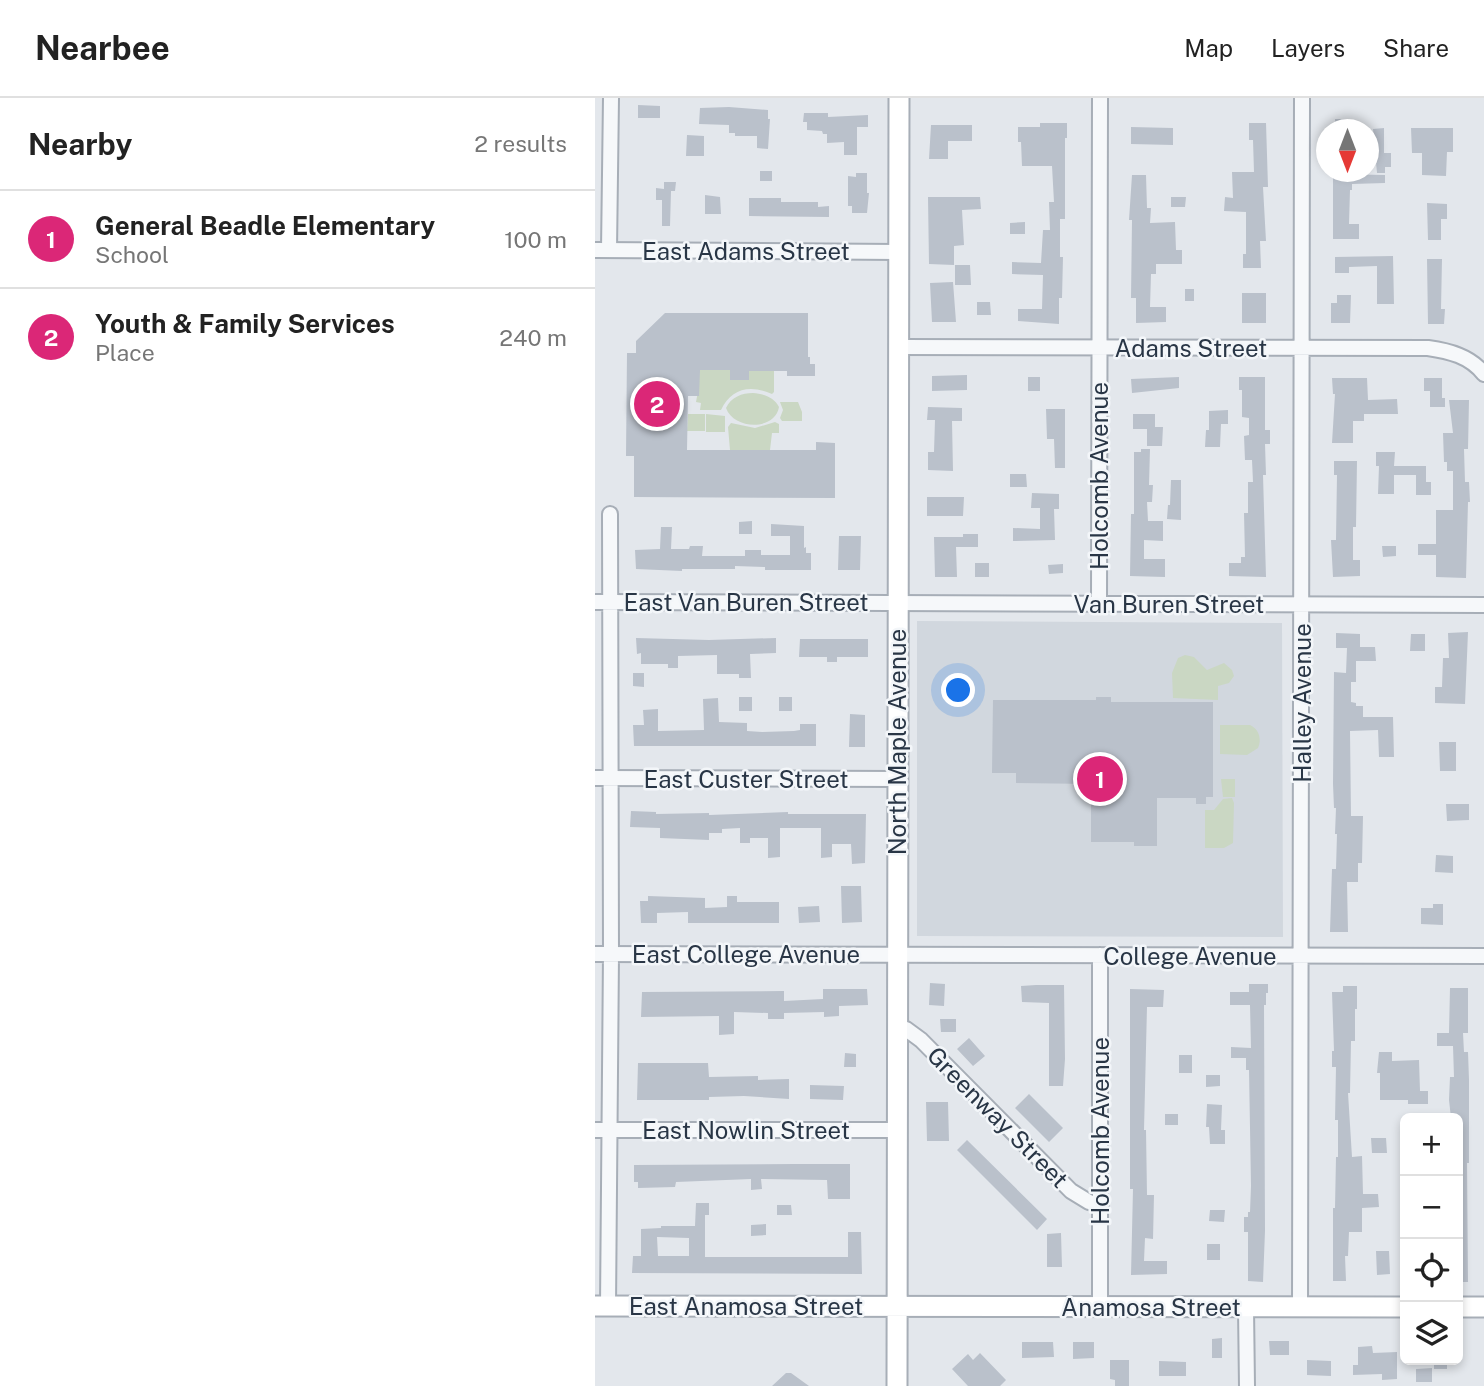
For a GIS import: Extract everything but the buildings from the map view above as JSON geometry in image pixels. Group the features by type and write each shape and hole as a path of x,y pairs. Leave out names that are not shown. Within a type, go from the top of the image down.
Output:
{"street":[{"path":"602,250 611,98"},
{"name":"North Maple Avenue","path":"897,1386 899,98"},
{"name":"Holcomb Avenue","path":"1099,603 1100,98"},
{"name":"Halley Avenue","path":"1300,1308 1302,98"},
{"name":"East Adams Street","path":"602,250 898,252"},
{"name":"Adams Street","path":"898,347 1428,348 1454,352 1481,371"},
{"path":"601,1306 602,1130 611,954 610,514"},
{"name":"East Van Buren Street","path":"595,602 897,603"},
{"name":"Van Buren Street","path":"897,603 1484,605"},
{"name":"East Custer Street","path":"595,778 896,779"},
{"name":"College Avenue","path":"897,953 1484,956"},
{"name":"East College Avenue","path":"595,954 897,953"},
{"name":"Holcomb Avenue","path":"1100,955 1100,1307"},
{"name":"Greenway Street","path":"898,1027 906,1029 921,1040 1071,1191 1089,1202 1101,1205"},
{"name":"East Nowlin Street","path":"602,1130 897,1130"},
{"name":"East Anamosa Street","path":"601,1306 897,1306"},
{"name":"Anamosa Street","path":"897,1306 1400,1307"},
{"path":"1463,1307 1484,1307"},
{"path":"1246,1308 1247,1386"}],"shaded area":[{"path":"917,621 1282,623 1283,937 917,936"}],"green space":[{"path":"696,370 730,370 731,380 749,380 749,371 774,371 774,392 772,394 756,389 742,390 730,397 721,410 700,410 701,403 696,402 699,386"},
{"path":"753,393 768,397 779,407 776,415 763,424 745,424 730,415 726,408 734,398"},
{"path":"780,402 798,402 802,421 782,421 780,418 783,410"},
{"path":"688,414 705,414 705,431 687,431"},
{"path":"706,414 725,416 725,432 706,432"},
{"path":"775,422 779,424 779,433 772,433 770,450 730,450 728,427 731,423 755,428"},
{"path":"1185,655 1194,657 1207,670 1224,663 1232,670 1234,676 1229,683 1218,686 1218,700 1173,698 1172,673 1178,658"},
{"path":"1220,725 1250,725 1259,735 1258,748 1247,755 1220,754"},
{"path":"1221,779 1235,779 1235,797 1223,797"},
{"path":"1232,798 1233,843 1224,848 1205,848 1205,810 1214,810 1223,799"}],"place":[{"name":"Youth & Family Services","path":"657,404"},
{"name":"General Beadle Elementary","path":"1100,779"}]}
